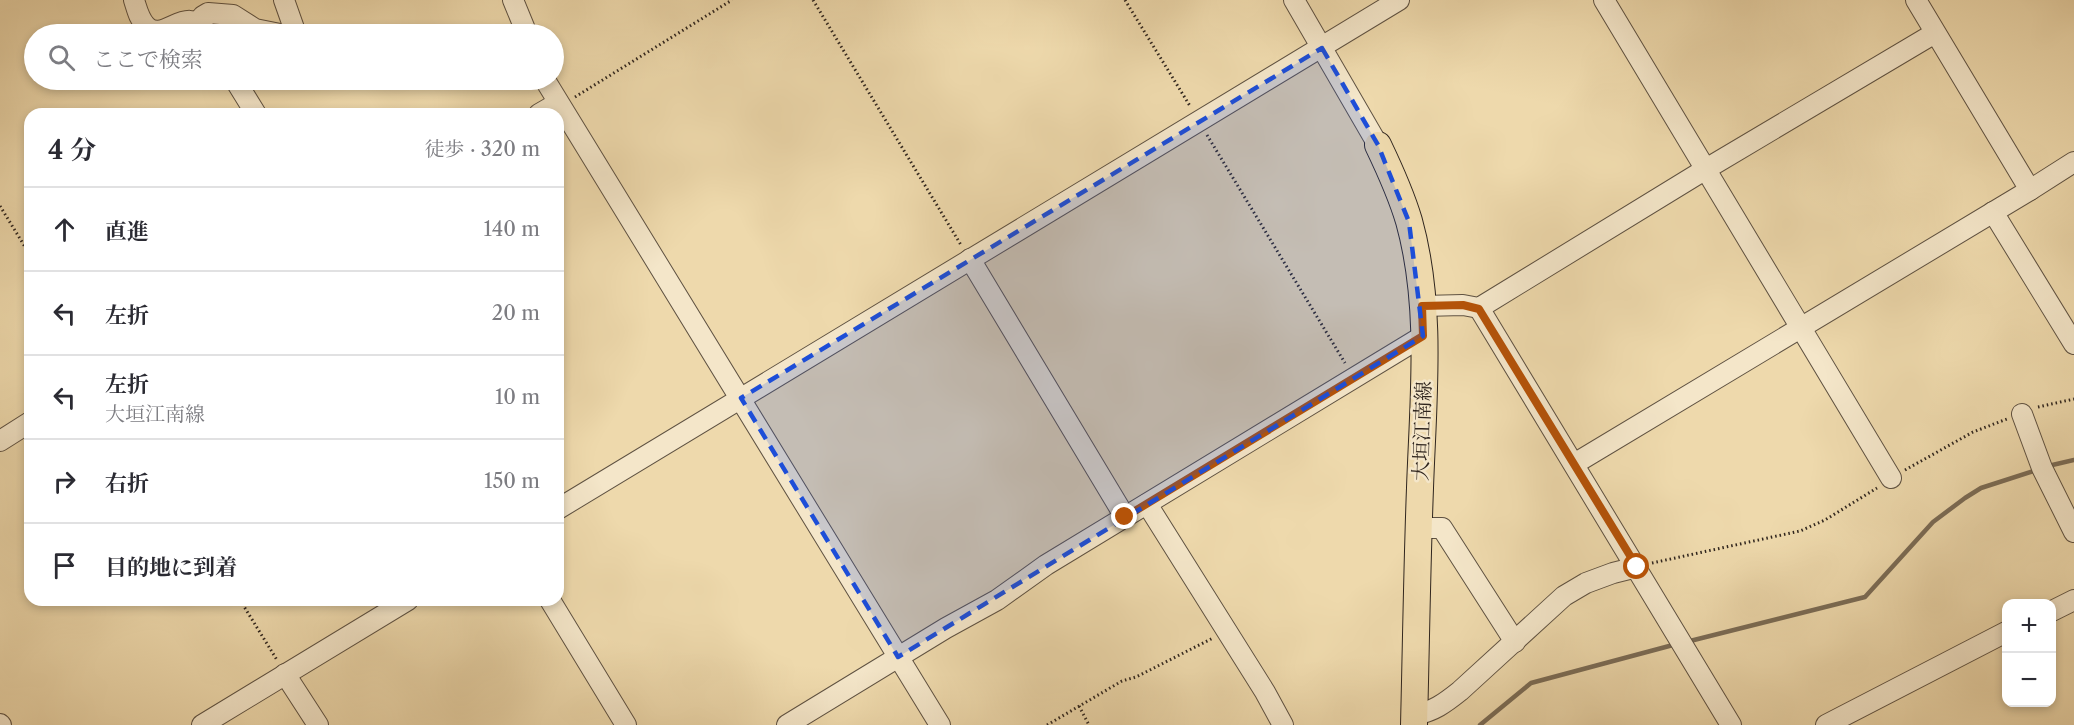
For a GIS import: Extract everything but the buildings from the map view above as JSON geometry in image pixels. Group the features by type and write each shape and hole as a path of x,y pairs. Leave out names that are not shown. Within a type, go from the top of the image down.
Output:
{"main road":[{"name":"大垣江南線","path":"1378,145 1399,189 1409,222 1417,260 1422,306 1414,720"}],"street":[{"path":"134,0 144,24"},
{"path":"284,0 292,24"},
{"path":"513,0 523,24"},
{"path":"1294,0 1378,145"},
{"path":"564,505 1399,0"},
{"path":"1604,0 1891,478"},
{"path":"1916,0 2030,190"},
{"path":"203,24 203,16 208,14 233,15 247,24"},
{"path":"1479,309 1706,169 1935,33"},
{"path":"241,90 252,108"},
{"path":"551,90 561,108"},
{"path":"552,108 559,105"},
{"path":"564,113 940,725"},
{"path":"1574,464 2074,162"},
{"path":"1993,212 2074,344"},
{"path":"970,259 1125,517"},
{"path":"1422,306 1463,305 1479,309 1731,725"},
{"path":"787,725 997,600 1047,565 1423,336"},
{"path":"2022,414 2042,468 2074,532"},
{"path":"0,441 24,426"},
{"path":"1147,504 1265,692 1283,725"},
{"path":"1419,528 1442,528 1515,642"},
{"path":"1414,720 1442,705 1564,596 1586,583 1637,567"},
{"path":"2056,609 2074,600"},
{"path":"202,725 398,606"},
{"path":"554,606 626,725"},
{"path":"1826,725 2002,635"},
{"path":"285,674 318,725"}],"path":[{"path":"559,105 732,0"},
{"path":"813,0 970,259"},
{"path":"1125,0 1354,378"},
{"path":"0,206 24,245"},
{"path":"1637,567 1800,531 1825,520 1891,478 1973,432 2040,406 2074,399"},
{"path":"244,606 285,674"},
{"path":"1047,725 1122,681 1145,672 1225,631"},
{"path":"1078,706 1089,725"}],"highlighted area":[{"path":"1322,48 1378,145 1409,222 1423,336 898,657 741,398"}],"waterway":[{"path":"2048,466 2074,460"},
{"path":"1690,641 1865,597 1933,522 1965,498 1981,488 2037,470"},
{"path":"1480,725 1531,683 1673,645"}],"route":[{"path":"1125,517 1423,336 1422,306 1463,305 1479,309 1637,567"}]}
